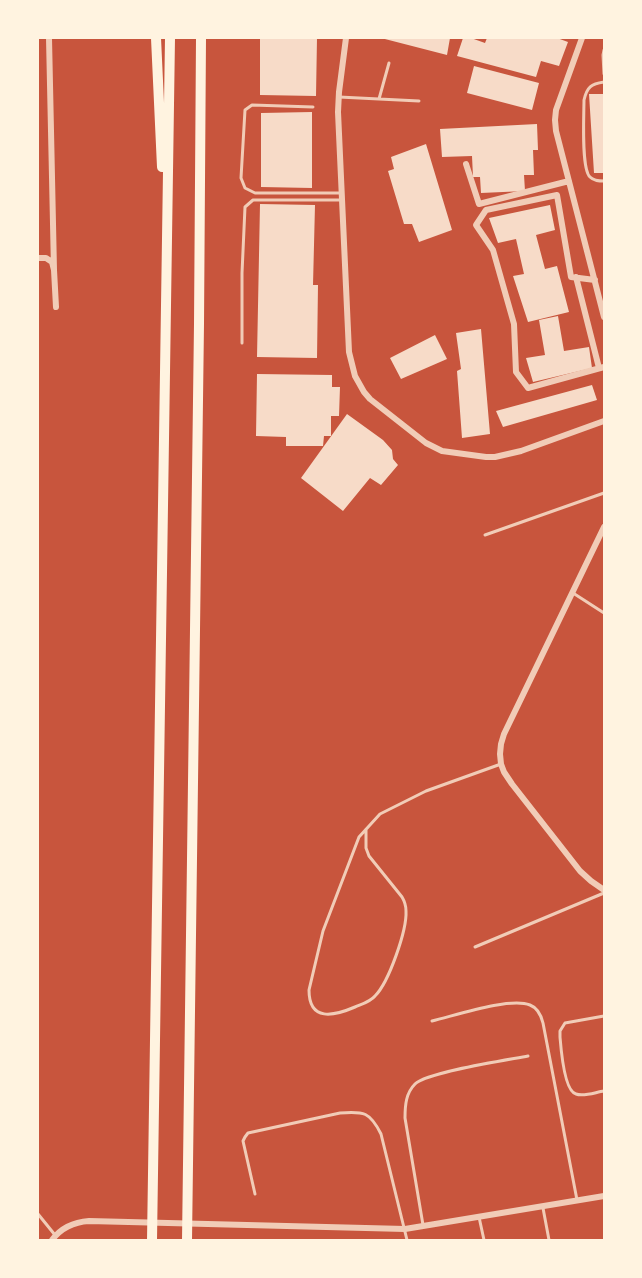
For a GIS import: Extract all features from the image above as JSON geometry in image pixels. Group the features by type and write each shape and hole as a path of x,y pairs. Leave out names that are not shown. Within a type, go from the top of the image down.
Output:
{"highway":[{"path":"156,38 162,173 165,329"},
{"path":"152,1240 170,38"},
{"path":"187,1240 201,38"},
{"path":"200,101 205,76 207,38"}],"street":[{"path":"49,38 56,307"},
{"path":"346,38 339,98 341,196 350,358 360,386 382,410 426,444 449,453 486,458 507,455 604,422"},
{"path":"582,38 556,110 555,120 604,317"},
{"path":"466,164 479,204 569,180"},
{"path":"576,277 602,367 528,388 516,372 514,324 493,250 476,225 486,210 557,195 571,277 576,277 595,280"},
{"path":"38,258 51,253 53,245"},
{"path":"38,258 46,258 52,262 54,270"},
{"path":"604,527 501,744 501,764 512,784 580,871 604,892"},
{"path":"53,1238 70,1225 89,1221 405,1229 604,1196"}],"lane":[{"path":"604,50 604,74"},
{"path":"379,99 389,63"},
{"path":"604,82 589,87 584,100 585,165 589,176 594,180 604,181"},
{"path":"339,98 419,101"},
{"path":"313,107 252,105 245,110 241,178 245,188 255,193 341,196"},
{"path":"242,343 245,207 253,200 341,196"},
{"path":"485,535 604,493"},
{"path":"572,592 604,613"},
{"path":"366,829 366,848 369,856 402,897 406,919 394,965 375,997 353,1009 328,1015 312,1008 309,990 323,931 358,837 380,814 426,791 501,764"},
{"path":"475,946 604,892"},
{"path":"432,1022 512,1003 529,1005 538,1011 543,1023 577,1200"},
{"path":"604,1016 565,1023 560,1031 560,1037 567,1084 572,1092 580,1095 604,1091"},
{"path":"424,1227 408,1144 405,1118 408,1094 420,1080 528,1056"},
{"path":"255,1194 243,1141 248,1133 340,1113 362,1113 369,1116 381,1134 407,1240"},
{"path":"542,1206 549,1240"},
{"path":"38,1214 53,1238"},
{"path":"479,1217 484,1240"}],"building":[{"path":"260,38 317,38 316,96 260,95"},
{"path":"381,38 450,38 447,55"},
{"path":"463,38 485,43 487,38 557,38 568,42 559,66 541,61 536,77 457,56"},
{"path":"474,66 539,83 532,110 467,93"},
{"path":"589,94 604,94 604,173 594,173"},
{"path":"312,112 312,188 261,187 261,113"},
{"path":"537,124 538,150 533,150 534,175 524,175 525,191 481,193 480,177 473,177 472,156 442,157 440,129"},
{"path":"426,144 452,230 419,242 412,224 404,224 388,171 394,169 391,157"},
{"path":"260,204 315,205 313,285 318,285 317,358 257,357"},
{"path":"550,205 555,230 536,235 545,269 557,266 569,312 528,322 513,276 524,274 516,239 498,243 489,218"},
{"path":"558,316 564,351 589,347 592,368 533,382 526,358 545,355 539,320"},
{"path":"481,329 490,434 462,438 457,371 461,369 456,333"},
{"path":"435,335 447,359 401,379 390,358"},
{"path":"257,374 332,375 332,387 340,387 339,416 331,416 331,436 324,436 323,446 286,446 286,437 256,436"},
{"path":"592,385 597,400 503,427 496,411"},
{"path":"347,414 383,440 392,450 393,459 398,465 381,485 370,478 343,511 301,478"}]}
